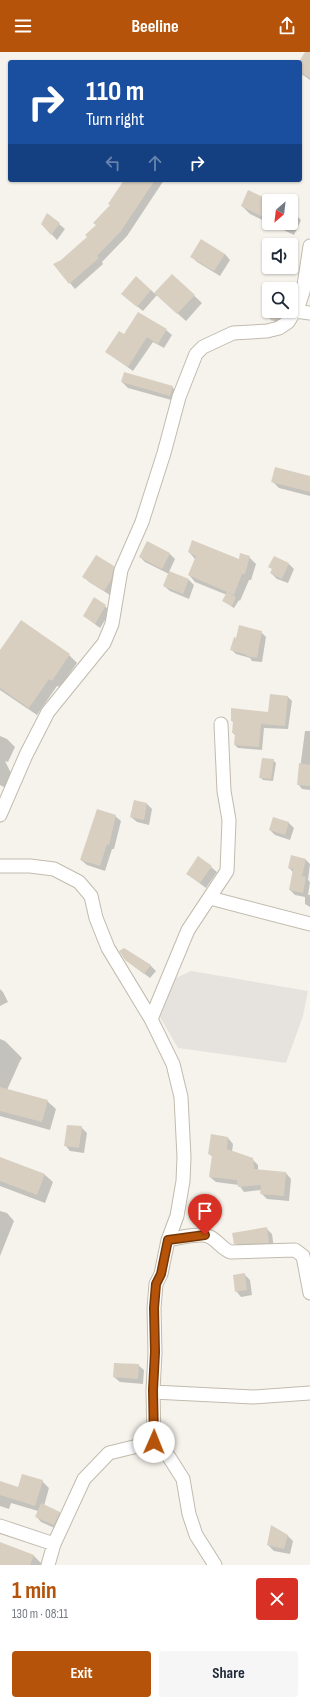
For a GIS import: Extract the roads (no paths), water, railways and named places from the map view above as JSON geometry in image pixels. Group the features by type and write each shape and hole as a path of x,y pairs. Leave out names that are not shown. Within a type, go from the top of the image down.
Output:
{"street":[{"path":"298,304 303,292 306,262 310,246"},
{"path":"298,311 310,312"},
{"path":"0,815 26,755 48,712 104,643 112,624 121,570 142,522 164,453 179,397 196,354 203,347 233,333 267,331 279,328 288,322 291,318"},
{"path":"151,1019 188,930 227,871 229,820 224,791 221,724"},
{"path":"0,866 30,866 54,869 79,882 91,896 96,918 108,948 151,1019 173,1064 181,1097 184,1157 183,1181 177,1216 168,1240 161,1274 156,1284 154,1308 154,1442 169,1457 183,1479 189,1514 196,1535 215,1565"},
{"path":"210,898 310,924"},
{"path":"168,1240 205,1235 218,1242 226,1251 231,1252 295,1250 303,1256 310,1293"},
{"path":"153,1392 254,1397 310,1393"},
{"path":"48,1565 54,1544 84,1479 109,1453 154,1442"},
{"path":"0,1526 54,1544"}]}
